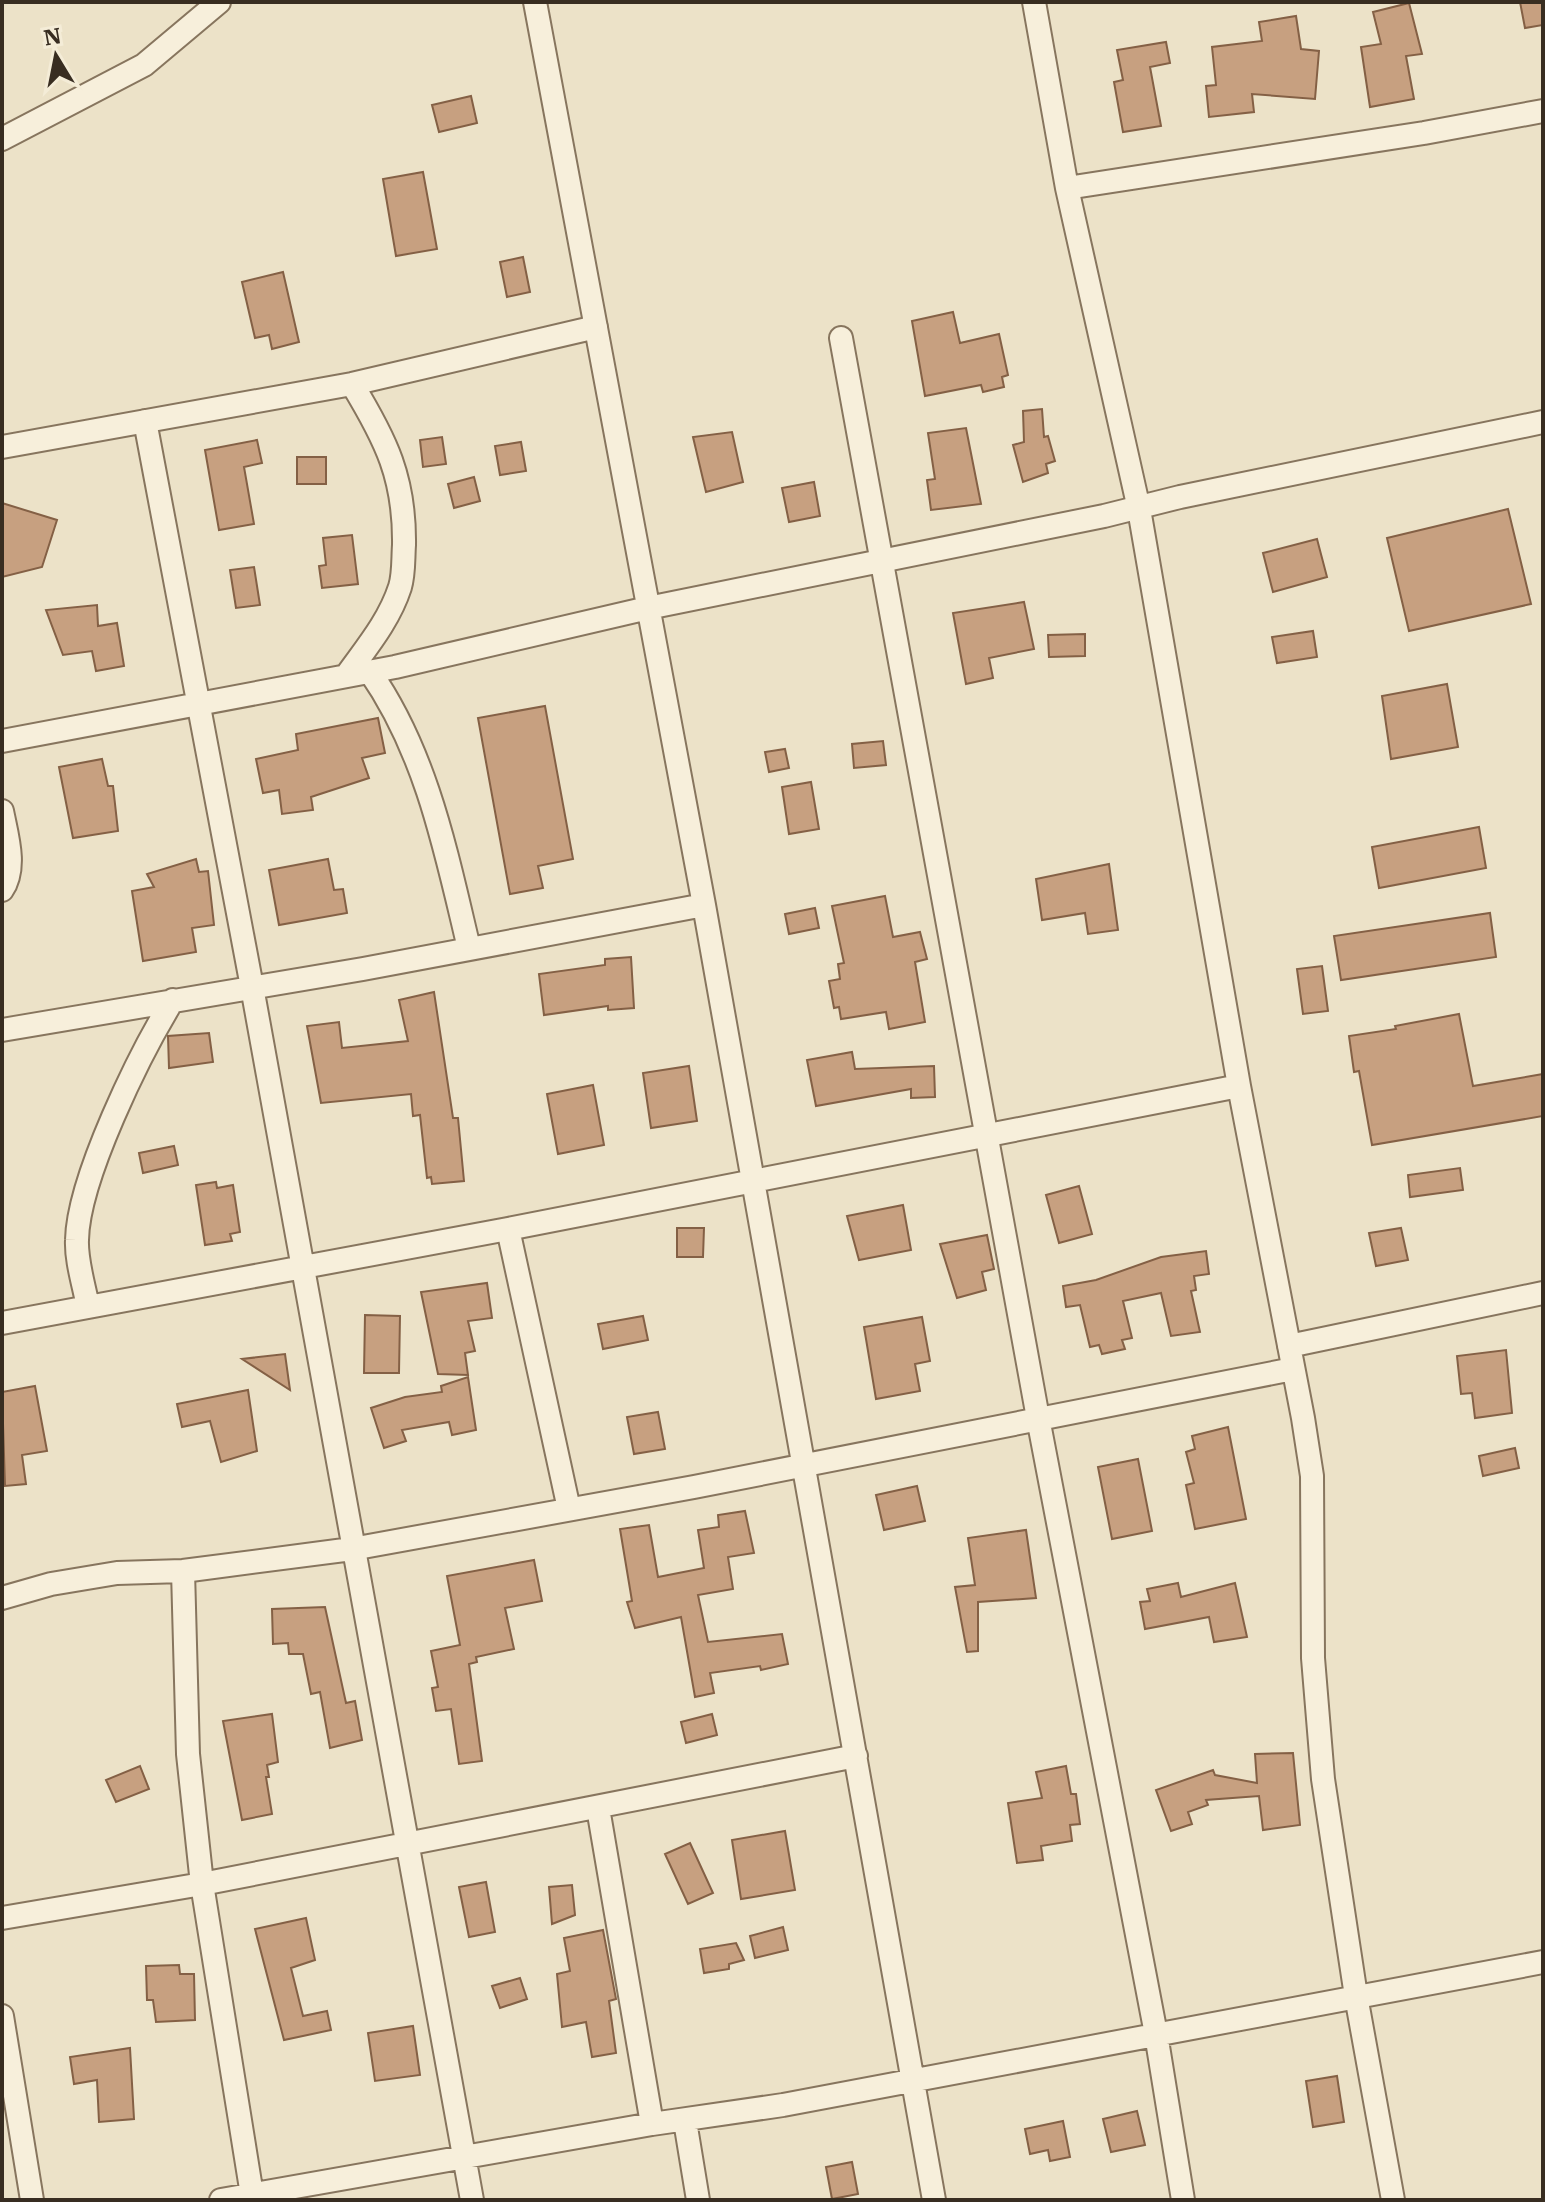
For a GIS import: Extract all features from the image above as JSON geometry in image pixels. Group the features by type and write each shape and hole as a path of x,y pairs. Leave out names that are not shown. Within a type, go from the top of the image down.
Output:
{"street":[{"path":"2,139 144,65 219,2"},
{"path":"535,2 704,905 934,2200"},
{"path":"1034,2 1067,188 1139,509 1239,1086 1312,1476 1313,1658 1323,1779 1356,1996 1393,2200"},
{"path":"1067,188 1424,133 1543,111"},
{"path":"2,447 352,384 596,327"},
{"path":"841,338 879,561 1038,1418 1156,2034 1183,2200"},
{"path":"346,676 390,610 400,586 404,548 402,488 373,419 352,384"},
{"path":"145,421 252,987 472,2200"},
{"path":"2,741 370,672 648,608 1139,509 1180,497 1543,422"},
{"path":"370,672 399,716 431,796 469,948"},
{"path":"2,811 9,857 9,873 2,890"},
{"path":"2,1030 704,905"},
{"path":"88,1307 77,1241 80,1215 130,1079 173,1000"},
{"path":"2,1323 508,1229 1239,1086"},
{"path":"508,1229 569,1509"},
{"path":"1289,1346 1543,1293"},
{"path":"2,1598 51,1584 117,1573 183,1571 352,1549 1293,1369"},
{"path":"183,1571 188,1754 202,1884 252,2195"},
{"path":"2,1918 202,1884 856,1756"},
{"path":"598,1808 652,2124"},
{"path":"221,2200 652,2124 685,2121 1543,1962"},
{"path":"2,2016 32,2200"},
{"path":"685,2121 698,2200"}],"building":[{"path":"1520,2 1543,2 1543,25 1525,28"},
{"path":"1409,3 1422,54 1406,56 1414,99 1370,107 1361,47 1381,44 1373,12"},
{"path":"1296,16 1301,49 1319,51 1315,99 1252,94 1254,112 1209,117 1206,86 1216,85 1212,47 1262,41 1259,22"},
{"path":"1166,42 1170,63 1150,67 1161,126 1123,132 1114,82 1123,80 1117,50"},
{"path":"471,96 477,123 439,132 432,105"},
{"path":"423,172 437,249 396,256 383,179"},
{"path":"523,257 530,292 507,297 500,262"},
{"path":"283,272 299,342 272,349 269,335 255,338 242,282"},
{"path":"953,312 960,343 999,334 1008,375 1002,377 1004,387 983,392 981,385 925,396 912,321"},
{"path":"1042,409 1044,437 1048,436 1055,461 1046,464 1048,473 1023,482 1013,445 1024,442 1023,411"},
{"path":"966,428 981,504 931,510 927,480 935,479 928,433"},
{"path":"732,432 743,482 706,492 693,437"},
{"path":"442,437 446,464 423,467 420,440"},
{"path":"257,440 262,463 244,467 254,524 219,530 205,450"},
{"path":"521,442 526,471 500,475 495,446"},
{"path":"297,457 326,457 326,484 297,484"},
{"path":"474,477 480,501 454,508 448,484"},
{"path":"814,482 820,516 789,522 782,488"},
{"path":"2,503 57,520 42,567 2,577"},
{"path":"1508,509 1531,604 1409,631 1387,538"},
{"path":"352,535 358,584 322,588 319,566 326,565 323,538"},
{"path":"1317,539 1327,577 1273,592 1263,553"},
{"path":"254,567 260,605 236,608 230,570"},
{"path":"1024,602 1034,649 989,658 993,678 966,684 953,613"},
{"path":"97,605 98,626 117,623 124,666 96,671 92,651 63,655 46,610"},
{"path":"1313,631 1317,657 1277,663 1272,637"},
{"path":"1085,634 1085,656 1049,657 1048,635"},
{"path":"1447,684 1458,747 1391,759 1382,696"},
{"path":"545,706 573,859 538,866 543,888 510,894 478,718"},
{"path":"378,718 385,753 362,758 369,778 311,797 313,810 282,814 279,790 263,793 256,759 298,750 296,734"},
{"path":"883,741 886,765 854,768 852,744"},
{"path":"785,749 789,768 769,772 765,752"},
{"path":"102,759 108,786 113,786 118,831 73,838 59,767"},
{"path":"811,782 819,829 789,834 782,787"},
{"path":"1479,827 1486,868 1379,888 1372,847"},
{"path":"196,859 199,872 208,871 214,925 192,928 196,952 143,961 132,891 154,887 147,874"},
{"path":"328,859 334,890 343,889 347,913 279,925 269,870"},
{"path":"1109,864 1118,930 1088,934 1085,913 1042,920 1036,879"},
{"path":"885,896 893,937 920,932 927,959 915,962 925,1022 889,1029 886,1012 841,1019 839,1007 834,1008 829,981 840,979 838,964 844,963 832,906"},
{"path":"815,908 819,928 789,934 785,914"},
{"path":"1490,913 1496,957 1341,980 1334,936"},
{"path":"631,957 634,1008 608,1010 608,1006 544,1015 539,974 605,965 605,959"},
{"path":"1322,966 1328,1011 1303,1014 1297,969"},
{"path":"434,992 453,1118 458,1118 464,1181 432,1184 431,1177 427,1178 420,1115 413,1116 411,1094 321,1103 307,1026 339,1022 342,1048 408,1041 399,1000"},
{"path":"1459,1014 1473,1086 1543,1074 1543,1116 1372,1145 1359,1071 1354,1072 1349,1036"},
{"path":"209,1033 213,1062 169,1068 168,1036"},
{"path":"852,1052 855,1069 934,1066 935,1097 911,1098 911,1089 816,1106 807,1060"},
{"path":"689,1066 697,1121 651,1128 643,1073"},
{"path":"593,1085 604,1145 558,1154 547,1094"},
{"path":"174,1146 178,1165 143,1173 139,1153"},
{"path":"1460,1168 1463,1190 1410,1197 1408,1175"},
{"path":"216,1182 217,1188 233,1185 240,1232 230,1234 232,1241 205,1245 196,1185"},
{"path":"1079,1186 1092,1234 1059,1243 1046,1195"},
{"path":"903,1205 911,1250 859,1260 847,1216"},
{"path":"677,1228 704,1228 703,1257 677,1257"},
{"path":"1401,1228 1408,1260 1376,1266 1369,1233"},
{"path":"987,1235 994,1269 982,1272 986,1290 957,1298 940,1244"},
{"path":"1206,1251 1209,1274 1194,1276 1196,1290 1191,1291 1200,1332 1171,1336 1161,1293 1123,1301 1132,1338 1122,1340 1125,1349 1102,1354 1099,1345 1090,1347 1080,1305 1066,1307 1063,1286 1096,1280 1161,1257"},
{"path":"487,1283 492,1318 468,1321 475,1351 465,1353 468,1375 438,1374 421,1292"},
{"path":"365,1315 400,1316 399,1373 364,1373"},
{"path":"643,1316 648,1340 603,1349 598,1324"},
{"path":"922,1317 930,1361 915,1364 920,1391 876,1399 864,1327"},
{"path":"1506,1350 1512,1413 1475,1418 1472,1393 1461,1394 1457,1356"},
{"path":"285,1354 290,1390 242,1359"},
{"path":"468,1377 476,1430 452,1435 449,1422 402,1430 406,1441 384,1448 371,1408 405,1397 442,1392 441,1386"},
{"path":"35,1386 47,1451 22,1455 26,1484 5,1486 2,1392"},
{"path":"248,1390 257,1451 221,1462 210,1421 182,1427 177,1404"},
{"path":"658,1412 665,1449 634,1454 627,1417"},
{"path":"1228,1427 1246,1519 1195,1529 1186,1485 1194,1483 1186,1452 1195,1449 1192,1436"},
{"path":"1515,1448 1519,1468 1483,1476 1479,1456"},
{"path":"1138,1459 1152,1531 1112,1539 1098,1467"},
{"path":"917,1486 925,1521 884,1530 876,1495"},
{"path":"745,1511 754,1553 728,1557 733,1589 698,1595 708,1642 782,1634 788,1664 761,1670 760,1666 710,1673 714,1693 695,1697 681,1617 635,1628 627,1602 632,1601 620,1529 649,1525 658,1577 704,1568 698,1530 719,1527 718,1515"},
{"path":"1026,1530 1036,1598 978,1602 978,1651 967,1652 955,1587 975,1585 968,1538"},
{"path":"534,1560 542,1601 505,1608 514,1649 476,1657 477,1662 469,1664 482,1761 459,1764 451,1709 436,1711 432,1688 438,1687 431,1651 460,1645 447,1576"},
{"path":"1178,1583 1181,1597 1235,1583 1247,1637 1214,1642 1209,1617 1145,1629 1140,1602 1150,1601 1147,1589"},
{"path":"325,1607 346,1703 355,1701 362,1740 330,1748 320,1692 311,1694 303,1654 289,1654 288,1643 273,1644 272,1609"},
{"path":"272,1714 278,1762 267,1765 269,1777 266,1777 272,1814 242,1820 223,1721"},
{"path":"712,1714 717,1735 686,1743 681,1722"},
{"path":"1293,1753 1300,1825 1263,1830 1259,1796 1206,1800 1208,1805 1188,1812 1192,1824 1171,1831 1156,1790 1213,1770 1215,1775 1257,1783 1255,1754"},
{"path":"140,1766 149,1789 116,1802 106,1780"},
{"path":"1066,1766 1071,1794 1076,1794 1080,1824 1070,1825 1072,1841 1041,1846 1043,1860 1017,1863 1008,1803 1042,1798 1036,1772"},
{"path":"785,1831 795,1890 741,1899 732,1840"},
{"path":"690,1843 713,1893 688,1904 665,1854"},
{"path":"486,1882 495,1932 469,1937 459,1887"},
{"path":"572,1885 575,1915 552,1924 549,1887"},
{"path":"306,1918 315,1960 291,1968 303,2016 327,2011 331,2030 284,2040 255,1929"},
{"path":"783,1927 788,1950 755,1958 750,1936"},
{"path":"603,1930 616,1999 609,2001 616,2053 592,2057 586,2022 562,2027 557,1974 570,1971 564,1938"},
{"path":"736,1943 744,1960 729,1964 729,1969 704,1973 700,1949"},
{"path":"179,1965 180,1974 194,1974 195,2020 156,2022 153,2000 147,2000 146,1966"},
{"path":"520,1978 527,1999 500,2008 492,1986"},
{"path":"413,2026 420,2075 375,2081 368,2033"},
{"path":"130,2048 134,2119 99,2122 97,2080 74,2084 70,2057"},
{"path":"1337,2076 1344,2122 1313,2127 1306,2081"},
{"path":"1137,2111 1145,2145 1111,2152 1103,2119"},
{"path":"1063,2121 1070,2157 1050,2161 1048,2150 1030,2154 1025,2129"},
{"path":"852,2162 858,2194 832,2199 826,2167"}]}
